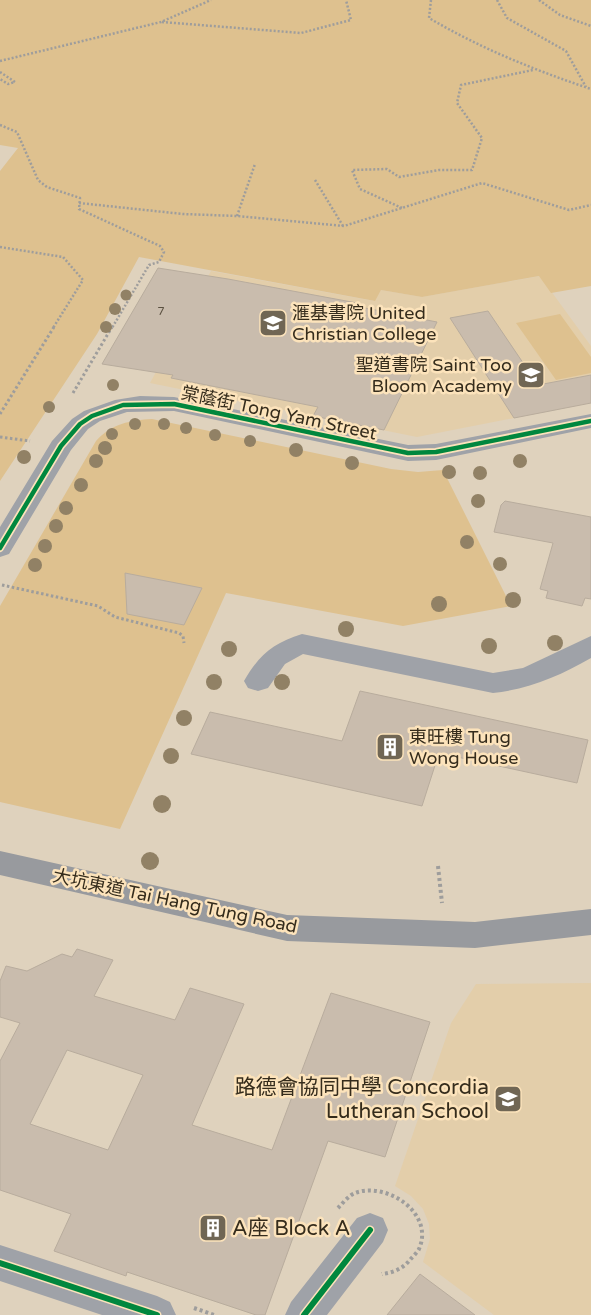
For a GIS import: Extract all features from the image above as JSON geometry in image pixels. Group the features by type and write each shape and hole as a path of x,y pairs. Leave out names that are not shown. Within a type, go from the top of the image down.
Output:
{"main road":[{"name":"大坑東道 Tai Hang Tung Road","path":"0,863 287,928 475,935 591,922"}],"street":[{"name":"棠蔭街 Tong Yam Street","path":"0,548 70,433 92,416 123,406 140,403 174,404 408,453 436,452 591,421"},
{"path":"258,681 266,664 285,649 302,644 493,683 512,682 533,677 591,646"},
{"path":"304,1315 370,1230"},
{"path":"0,1263 157,1315"}],"path":[{"path":"0,61 161,22 211,0"},
{"path":"161,22 301,33 350,20 346,0"},
{"path":"431,0 429,18 459,36 533,70 591,89"},
{"path":"497,0 507,18 566,51 587,88"},
{"path":"539,0 560,15 591,26"},
{"path":"403,208 360,189 352,170 387,169 399,177 439,170 472,170 482,138 457,103 461,85 533,70"},
{"path":"0,72 15,82 8,84 0,79"},
{"path":"0,125 17,132 38,180 47,187 80,198 79,209 160,246 164,252 159,262 149,265 72,396"},
{"path":"237,216 255,164"},
{"path":"315,180 344,226"},
{"path":"79,203 183,214 237,216 344,226 482,183 569,210 591,205"},
{"path":"0,247 63,257 83,280 0,414"},
{"path":"0,437 32,441"},
{"path":"2,585 98,606 115,617 179,633 184,636 184,643"},
{"path":"438,866 442,906"}],"shaded area":[{"path":"0,0 591,0 591,286 551,293 539,276 422,297 381,290 375,301 139,257 97,334 0,481 0,171 18,148 0,145"},
{"path":"211,271 374,301 381,290 422,297 540,276 591,346 591,403 417,437 150,383"},
{"path":"560,314 591,357 591,373 556,380 516,323"},
{"path":"152,419 391,469 418,472 443,470 511,606 403,626 226,593 120,829 0,802 0,606 96,441 108,431 122,424 136,420"},
{"name":"路德會協同中學 Concordia Lutheran School","path":"591,983 591,1315 494,1315 423,1262 430,1239 429,1224 423,1209 411,1196 395,1186 451,1023 476,984"}],"building":[{"path":"158,268 357,303 355,306 437,322 384,430 313,416 318,407 171,378 173,375 102,364"},
{"path":"488,311 538,385 591,375 591,403 514,418 450,318"},
{"path":"505,501 591,517 591,599 585,598 582,606 546,598 548,591 540,589 553,543 494,532 501,505"},
{"path":"125,573 202,588 184,625 127,614"},
{"name":"東旺樓 Tung Wong House","path":"360,691 588,740 577,783 439,753 422,806 191,754 210,712 342,741"},
{"path":"77,949 113,960 94,996 175,1020 190,988 244,1004 192,1125 272,1150 331,993 430,1022 385,1157 328,1141 265,1315 256,1315 127,1272 126,1276 54,1251 71,1214 0,1190 0,1061 20,1023 0,1017 0,981 6,966 27,971 62,954 72,957","holes":["67,1050 143,1075 108,1150 30,1124"]},
{"path":"420,1274 475,1315 387,1315"}],"cycle path":[{"path":"0,548 61,446 80,424 92,416 123,405 140,403 174,404 408,453 436,452 591,421"},
{"path":"304,1315 370,1230"},
{"path":"0,1263 157,1315"}],"place":[{"name":"滙基書院 United Christian College","path":"273,323"},
{"name":"聖道書院 Saint Too Bloom Academy","path":"531,375"},
{"name":"東旺樓 Tung Wong House","path":"390,747"},
{"name":"路德會協同中學 Concordia Lutheran School","path":"508,1099"},
{"name":"A座 Block A","path":"213,1228"}]}
